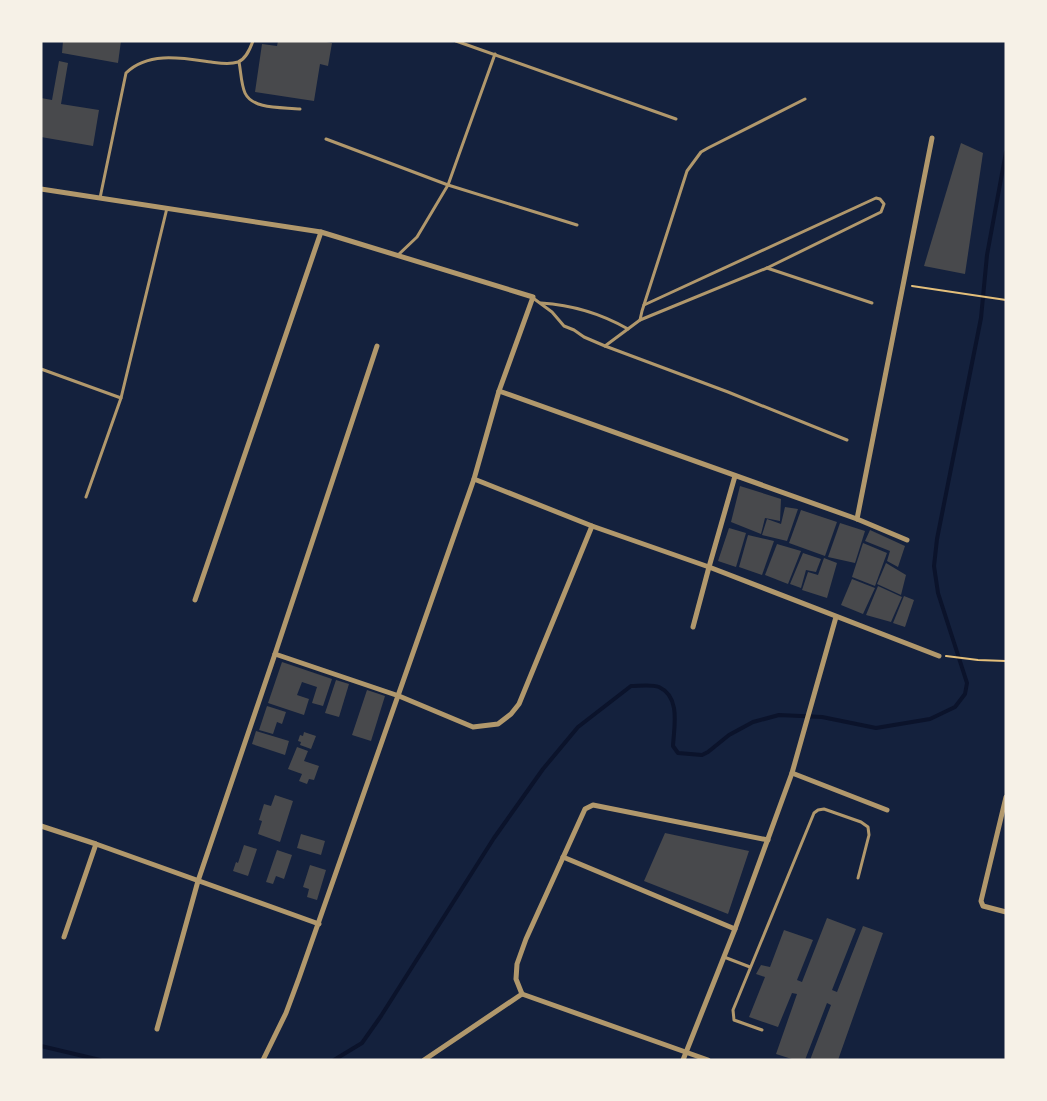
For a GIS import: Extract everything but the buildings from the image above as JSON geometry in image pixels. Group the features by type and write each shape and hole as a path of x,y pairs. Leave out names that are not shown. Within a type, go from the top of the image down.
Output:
{"street":[{"path":"857,518 932,138"},
{"path":"41,189 321,232 533,297 499,391 474,479 319,924 293,996 262,1060"},
{"path":"195,600 321,232"},
{"path":"158,1029 198,881 377,346"},
{"path":"499,391 857,518 907,540"},
{"path":"693,627 735,476"},
{"path":"474,479 592,526 709,566 938,656"},
{"path":"275,654 399,696 472,726 498,724 511,714 519,704 592,526"},
{"path":"683,1060 735,929 792,773 836,617"},
{"path":"792,773 887,810"},
{"path":"1006,797 982,901 983,906 987,908 1006,912"},
{"path":"708,1060 522,994 516,979 517,964 526,939 564,858 582,813 593,805 768,840"},
{"path":"41,826 319,924"},
{"path":"64,937 96,844"},
{"path":"564,858 735,929"},
{"path":"424,1060 522,994"}],"lane":[{"path":"100,198 126,73 133,66 147,60 178,58 227,64 239,62 248,53 253,41"},
{"path":"456,41 676,118"},
{"path":"398,255 417,237 448,185 495,54"},
{"path":"239,62 245,93 252,102 260,105 300,109"},
{"path":"640,320 681,188 693,161 701,152 708,148 805,99"},
{"path":"326,139 448,185 577,225"},
{"path":"605,346 640,320 767,268 881,212 884,208 883,201 876,198 644,305"},
{"path":"86,497 121,398 168,207"},
{"path":"767,268 872,304"},
{"path":"533,297 552,312 564,326 584,337 847,440"},
{"path":"540,303 564,304 580,308 616,322 628,329"},
{"path":"41,369 121,398"},
{"path":"762,1030 734,1020 733,1010 814,813 818,810 824,809 861,822 868,827 869,835 858,878"},
{"path":"724,957 750,967"}],"path":[{"path":"904,284 1006,300"},
{"path":"938,656 1006,661"}],"waterway":[{"path":"334,1060 362,1043 494,838 543,769 578,727 631,686 656,686 666,692 671,698 675,713 673,746 678,753 702,755 729,735 753,722 779,715 822,717 876,728 930,719 955,707 965,694 967,683 938,593 934,566 937,539 981,318 987,255 1006,152"},
{"path":"41,1046 100,1060"}]}
